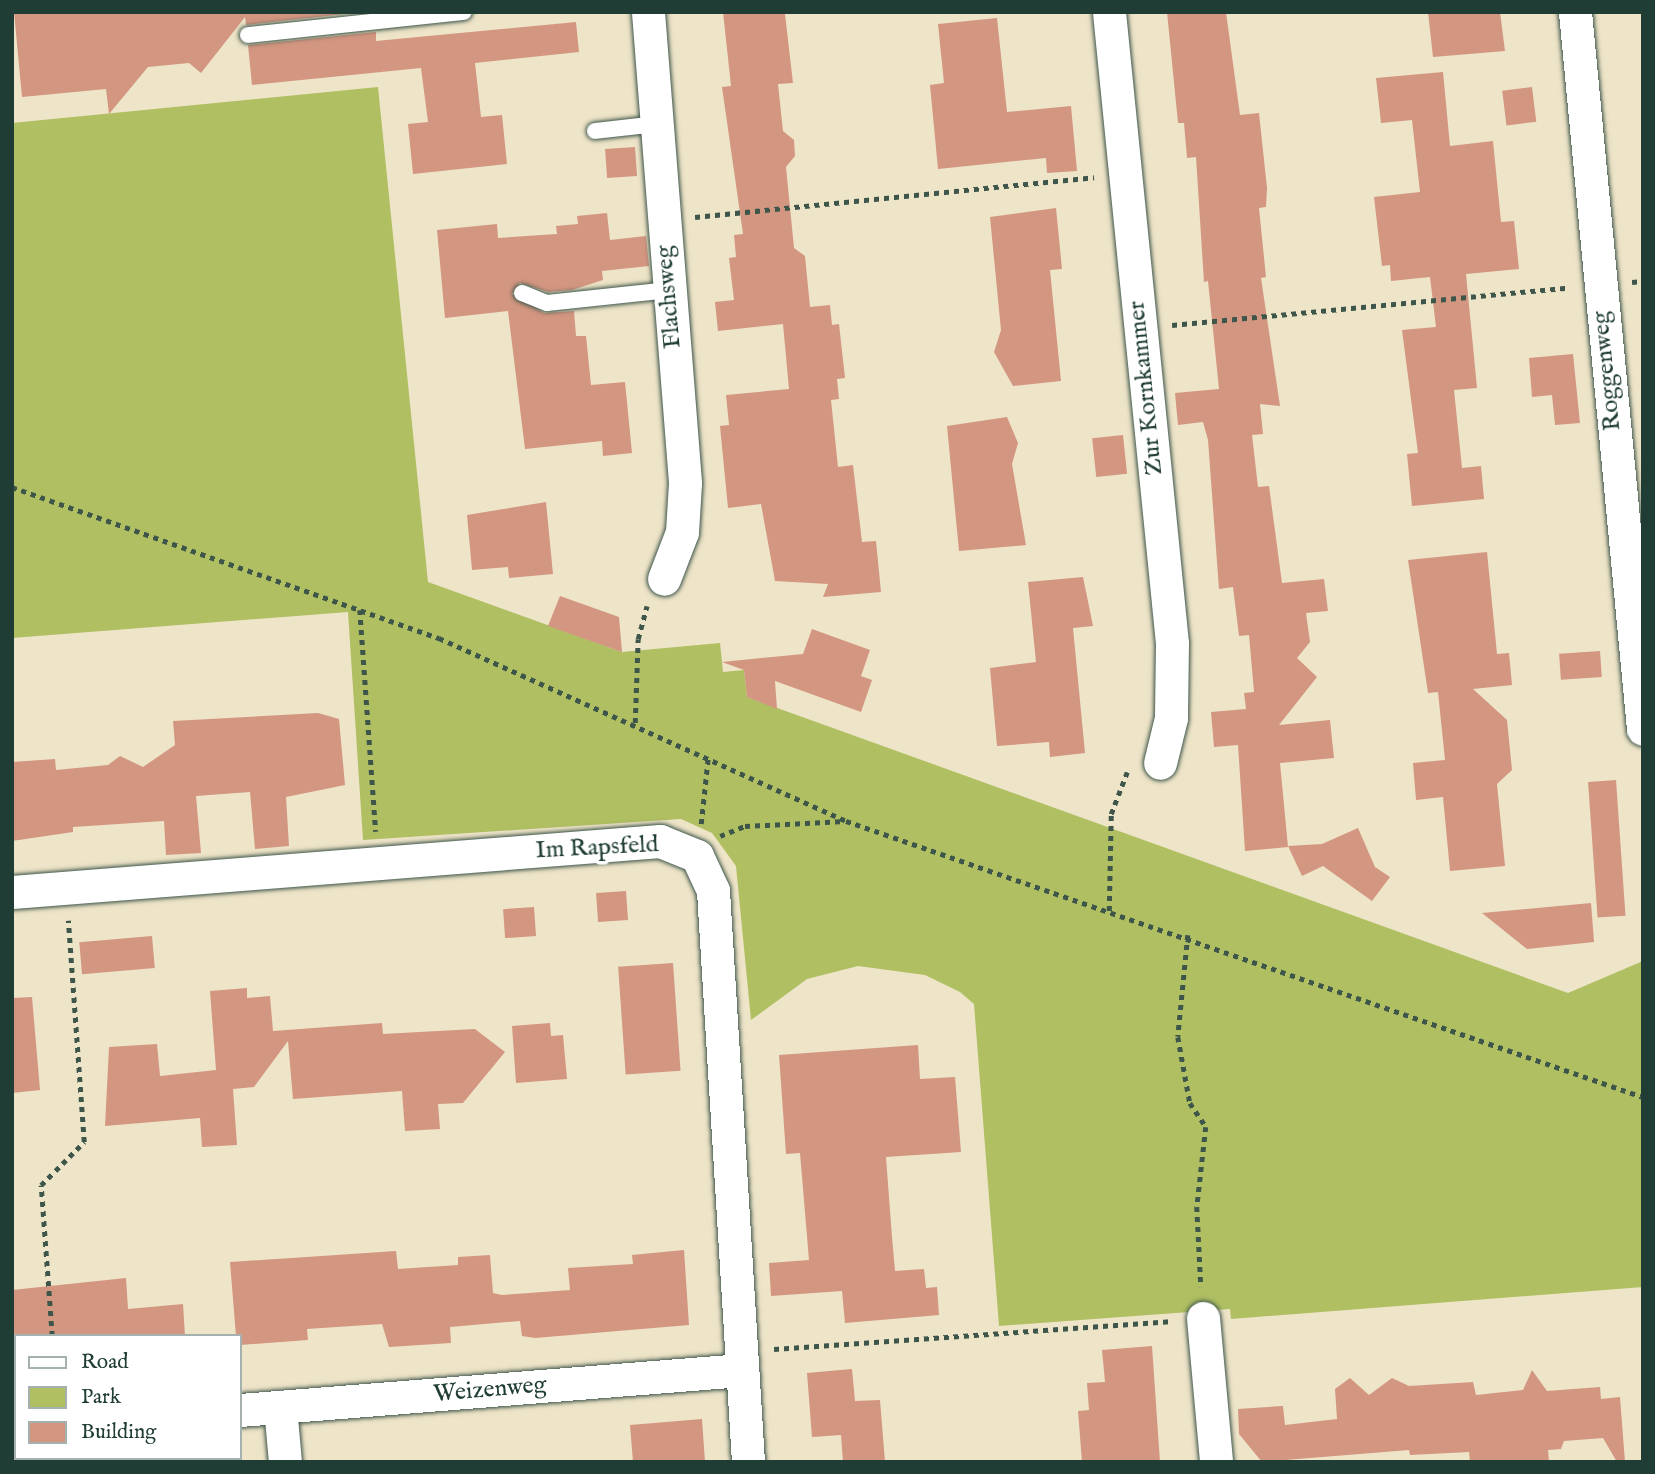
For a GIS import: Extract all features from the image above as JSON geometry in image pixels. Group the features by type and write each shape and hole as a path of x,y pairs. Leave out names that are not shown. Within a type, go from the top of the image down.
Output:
{"street":[{"name":"Flachsweg","path":"648,12 685,483 682,532 664,579"},
{"name":"Zur Kornkammer","path":"1109,12 1172,643 1171,718 1160,763"},
{"name":"Roggenweg","path":"1575,12 1643,729"},
{"name":"Im Rapsfeld","path":"12,892 660,841 697,856"},
{"path":"697,856 713,891 748,1462"},
{"path":"1203,1318 1216,1462"},
{"name":"Weizenweg","path":"242,1410 740,1361"},
{"path":"281,1407 285,1462"}],"lane":[{"path":"248,35 464,12"},
{"path":"595,131 656,124"},
{"path":"522,293 547,303 669,290"}],"path":[{"path":"663,220 1125,174"},
{"path":"1140,328 1643,281"},
{"path":"12,487 360,609 635,723 846,821 1109,911 1188,935 1643,1097"},
{"path":"635,723 638,639 664,579"},
{"path":"360,609 379,864"},
{"path":"697,856 708,757"},
{"path":"1109,911 1111,814 1128,771 1160,763"},
{"path":"697,856 714,839 744,826 846,821"},
{"path":"52,1334 41,1185 84,1142 66,888"},
{"path":"740,1361 1203,1318 1196,1237 1206,1128 1190,1103 1178,1037 1188,935"}],"green space":[{"path":"378,87 428,582 622,652 720,643 723,672 744,670 747,697 1568,993 1643,961 1643,1287 1231,1319 1230,1309 999,1326 974,1004 960,992 925,975 858,966 807,979 751,1020 736,866 712,833 681,819 363,840 348,612 12,638 12,123"}],"building":[{"path":"14,12 362,12 246,25 245,17 201,73 189,63 148,67 109,114 106,89 22,97"},
{"path":"723,12 785,14 793,83 778,84 783,131 794,140 795,156 786,167 794,248 805,256 810,307 830,305 832,325 839,324 845,378 837,379 839,399 831,400 838,467 853,465 862,542 876,541 881,592 823,597 828,584 775,581 761,504 728,508 720,426 729,425 726,395 789,389 783,324 718,331 715,302 734,300 729,258 736,257 734,235 743,234 722,87 731,86"},
{"path":"1167,12 1226,12 1240,115 1259,113 1267,188 1266,207 1259,208 1266,277 1261,278 1280,406 1260,404 1263,434 1252,435 1258,487 1269,486 1282,583 1324,579 1328,611 1306,613 1310,642 1297,658 1317,677 1279,725 1330,720 1334,758 1280,763 1288,847 1245,851 1238,745 1214,747 1211,712 1246,709 1244,693 1254,692 1249,635 1239,636 1233,587 1219,589 1208,440 1203,422 1178,425 1175,393 1219,389 1208,281 1204,282 1196,157 1187,158 1184,123 1178,123"},
{"path":"1428,12 1500,12 1505,51 1433,57"},
{"path":"997,18 1007,112 1071,106 1077,171 1047,173 1046,158 938,169 930,85 944,83 938,24"},
{"path":"576,22 579,52 475,63 481,117 502,115 507,164 413,174 408,124 428,122 421,68 252,85 248,45 376,32 376,41"},
{"path":"1443,72 1450,146 1493,141 1501,222 1514,221 1519,269 1466,274 1477,388 1454,390 1462,468 1481,466 1484,499 1412,506 1407,454 1418,453 1402,330 1436,327 1430,277 1391,281 1390,265 1382,266 1374,197 1420,192 1412,120 1381,123 1376,78"},
{"path":"1532,87 1536,122 1506,125 1502,91"},
{"path":"635,147 637,176 607,178 605,149"},
{"path":"1056,208 1062,269 1050,270 1061,381 1013,386 994,352 1001,330 990,217"},
{"path":"607,213 610,240 646,236 649,266 602,271 603,280 572,290 548,292 520,283 512,294 544,313 574,311 576,336 586,336 591,385 625,382 632,453 603,456 602,441 525,449 508,311 445,318 437,230 497,224 498,238 557,234 556,226 578,224 577,216"},
{"path":"1573,354 1580,423 1555,425 1552,395 1532,397 1529,358"},
{"path":"1007,417 1018,443 1012,464 1026,545 959,551 947,426"},
{"path":"1123,435 1127,474 1096,477 1092,438"},
{"path":"546,502 553,574 509,578 508,567 472,570 467,515"},
{"path":"1487,552 1497,654 1509,653 1512,685 1473,689 1507,720 1512,770 1497,784 1505,866 1450,871 1443,797 1416,800 1413,763 1445,760 1438,692 1428,693 1408,560"},
{"path":"1083,577 1093,626 1073,628 1085,753 1050,757 1049,742 997,746 990,668 1036,662 1028,582"},
{"path":"560,596 619,617 622,652 548,626"},
{"path":"812,629 870,650 861,676 872,680 861,712 775,681 777,709 747,697 744,670 722,662 803,654"},
{"path":"1600,651 1602,677 1561,680 1559,654"},
{"path":"318,713 339,719 345,785 286,797 289,846 255,849 250,792 196,796 201,853 166,855 164,821 73,827 73,832 12,841 12,762 55,759 56,770 108,765 120,756 143,767 175,745 173,721"},
{"path":"1616,780 1625,916 1598,918 1588,782"},
{"path":"1358,828 1375,867 1390,877 1372,901 1323,866 1302,876 1288,846 1322,844"},
{"path":"626,891 628,920 598,922 596,893"},
{"path":"1591,903 1594,942 1527,949 1482,913"},
{"path":"534,907 536,936 505,938 503,909"},
{"path":"152,936 155,968 82,974 79,942"},
{"path":"673,963 681,1071 626,1075 618,967"},
{"path":"247,988 247,998 270,996 273,1031 382,1023 383,1034 475,1029 505,1052 463,1103 438,1104 440,1129 405,1131 402,1091 293,1099 288,1041 254,1087 233,1089 237,1145 202,1147 200,1118 105,1126 109,1047 157,1044 160,1076 216,1070 210,991"},
{"path":"32,997 40,1090 12,1093 12,998"},
{"path":"550,1023 551,1036 563,1035 567,1079 516,1083 512,1026"},
{"path":"918,1045 920,1079 955,1077 961,1152 886,1157 892,1237 895,1271 924,1269 926,1288 937,1287 939,1315 845,1323 842,1291 771,1296 769,1263 809,1260 800,1153 786,1154 779,1055"},
{"path":"684,1250 689,1325 535,1338 522,1336 520,1321 450,1327 451,1343 389,1347 382,1324 307,1329 308,1340 242,1345 242,1334 236,1334 230,1262 396,1251 398,1269 458,1265 458,1257 490,1255 493,1293 502,1295 570,1290 568,1268 633,1264 632,1255"},
{"path":"126,1278 128,1309 183,1304 185,1334 12,1336 12,1290"},
{"path":"1152,1346 1160,1462 1082,1462 1078,1411 1089,1410 1087,1383 1105,1382 1102,1350"},
{"path":"852,1369 855,1401 880,1400 885,1462 843,1462 841,1435 812,1437 807,1373"},
{"path":"1532,1370 1547,1391 1600,1387 1601,1399 1620,1397 1625,1462 1617,1462 1603,1438 1564,1441 1561,1449 1548,1450 1549,1462 1470,1462 1469,1452 1410,1455 1409,1450 1262,1462 1239,1434 1238,1409 1283,1406 1285,1425 1337,1419 1335,1389 1350,1378 1369,1395 1392,1378 1409,1386 1473,1382 1476,1395 1523,1390"},
{"path":"702,1419 705,1462 633,1462 630,1425"}]}
